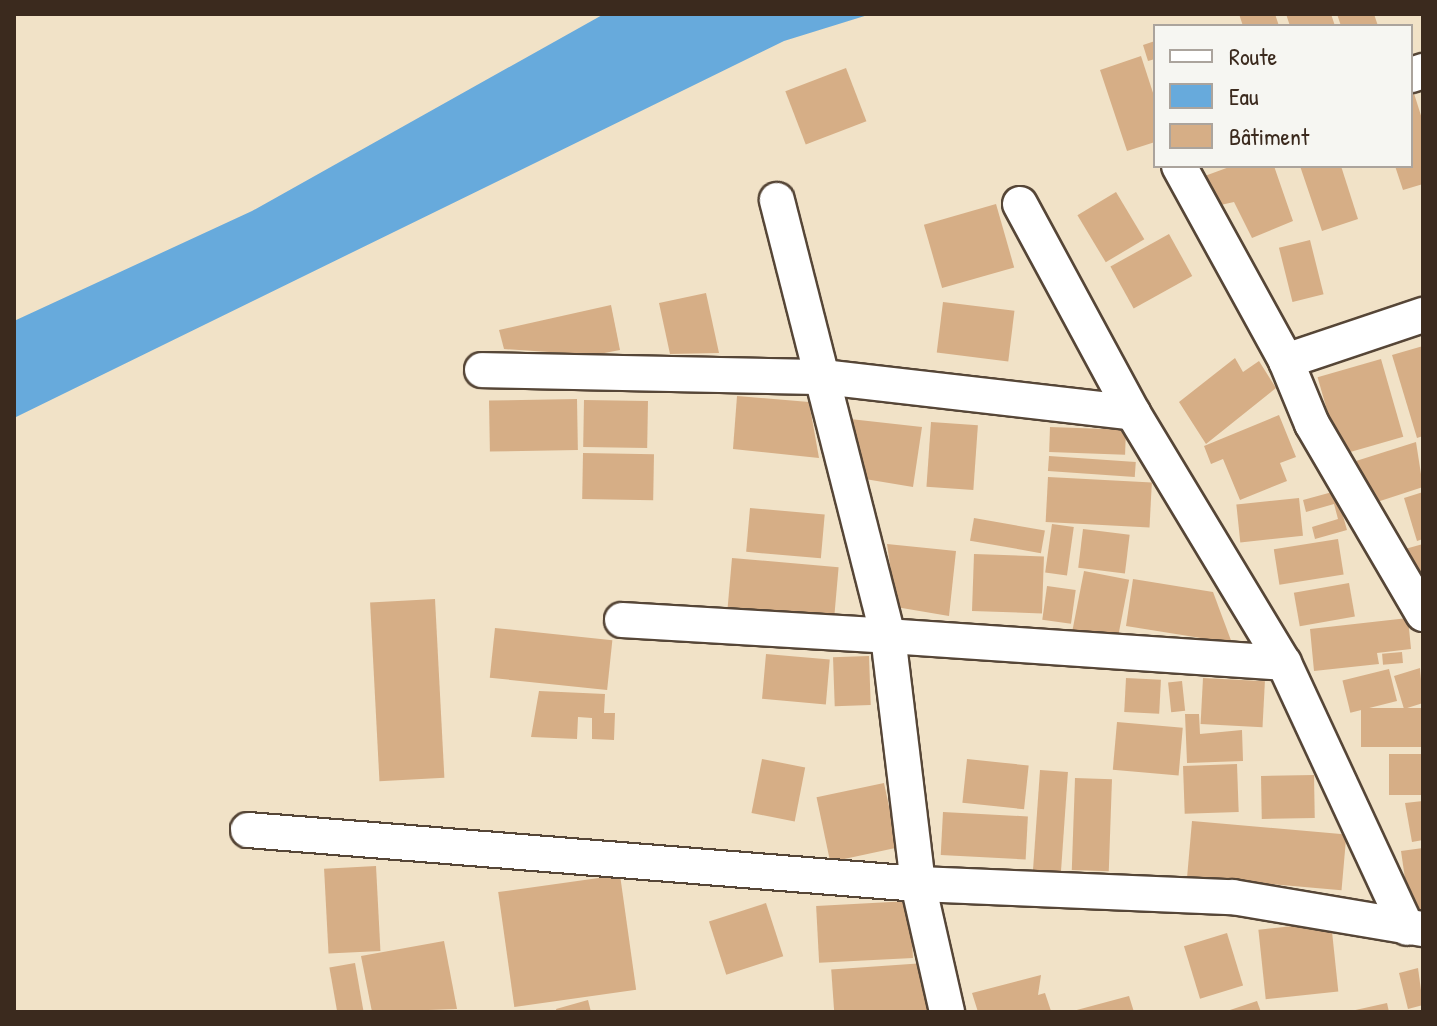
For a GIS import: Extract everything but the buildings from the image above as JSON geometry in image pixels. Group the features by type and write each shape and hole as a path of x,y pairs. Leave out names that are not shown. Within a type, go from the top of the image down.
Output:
{"street":[{"path":"1180,168 1286,361 1312,424 1423,614"},
{"path":"777,200 888,636 918,884 947,1012"},
{"path":"1020,204 1133,413 1284,663 1415,929"},
{"path":"1286,361 1423,315"},
{"path":"482,370 824,377 1133,413"},
{"path":"622,620 1284,663"},
{"path":"248,830 918,884 1233,897 1415,929"}],"water":[{"path":"604,14 871,14 784,41 14,418 14,321 252,211"}]}
